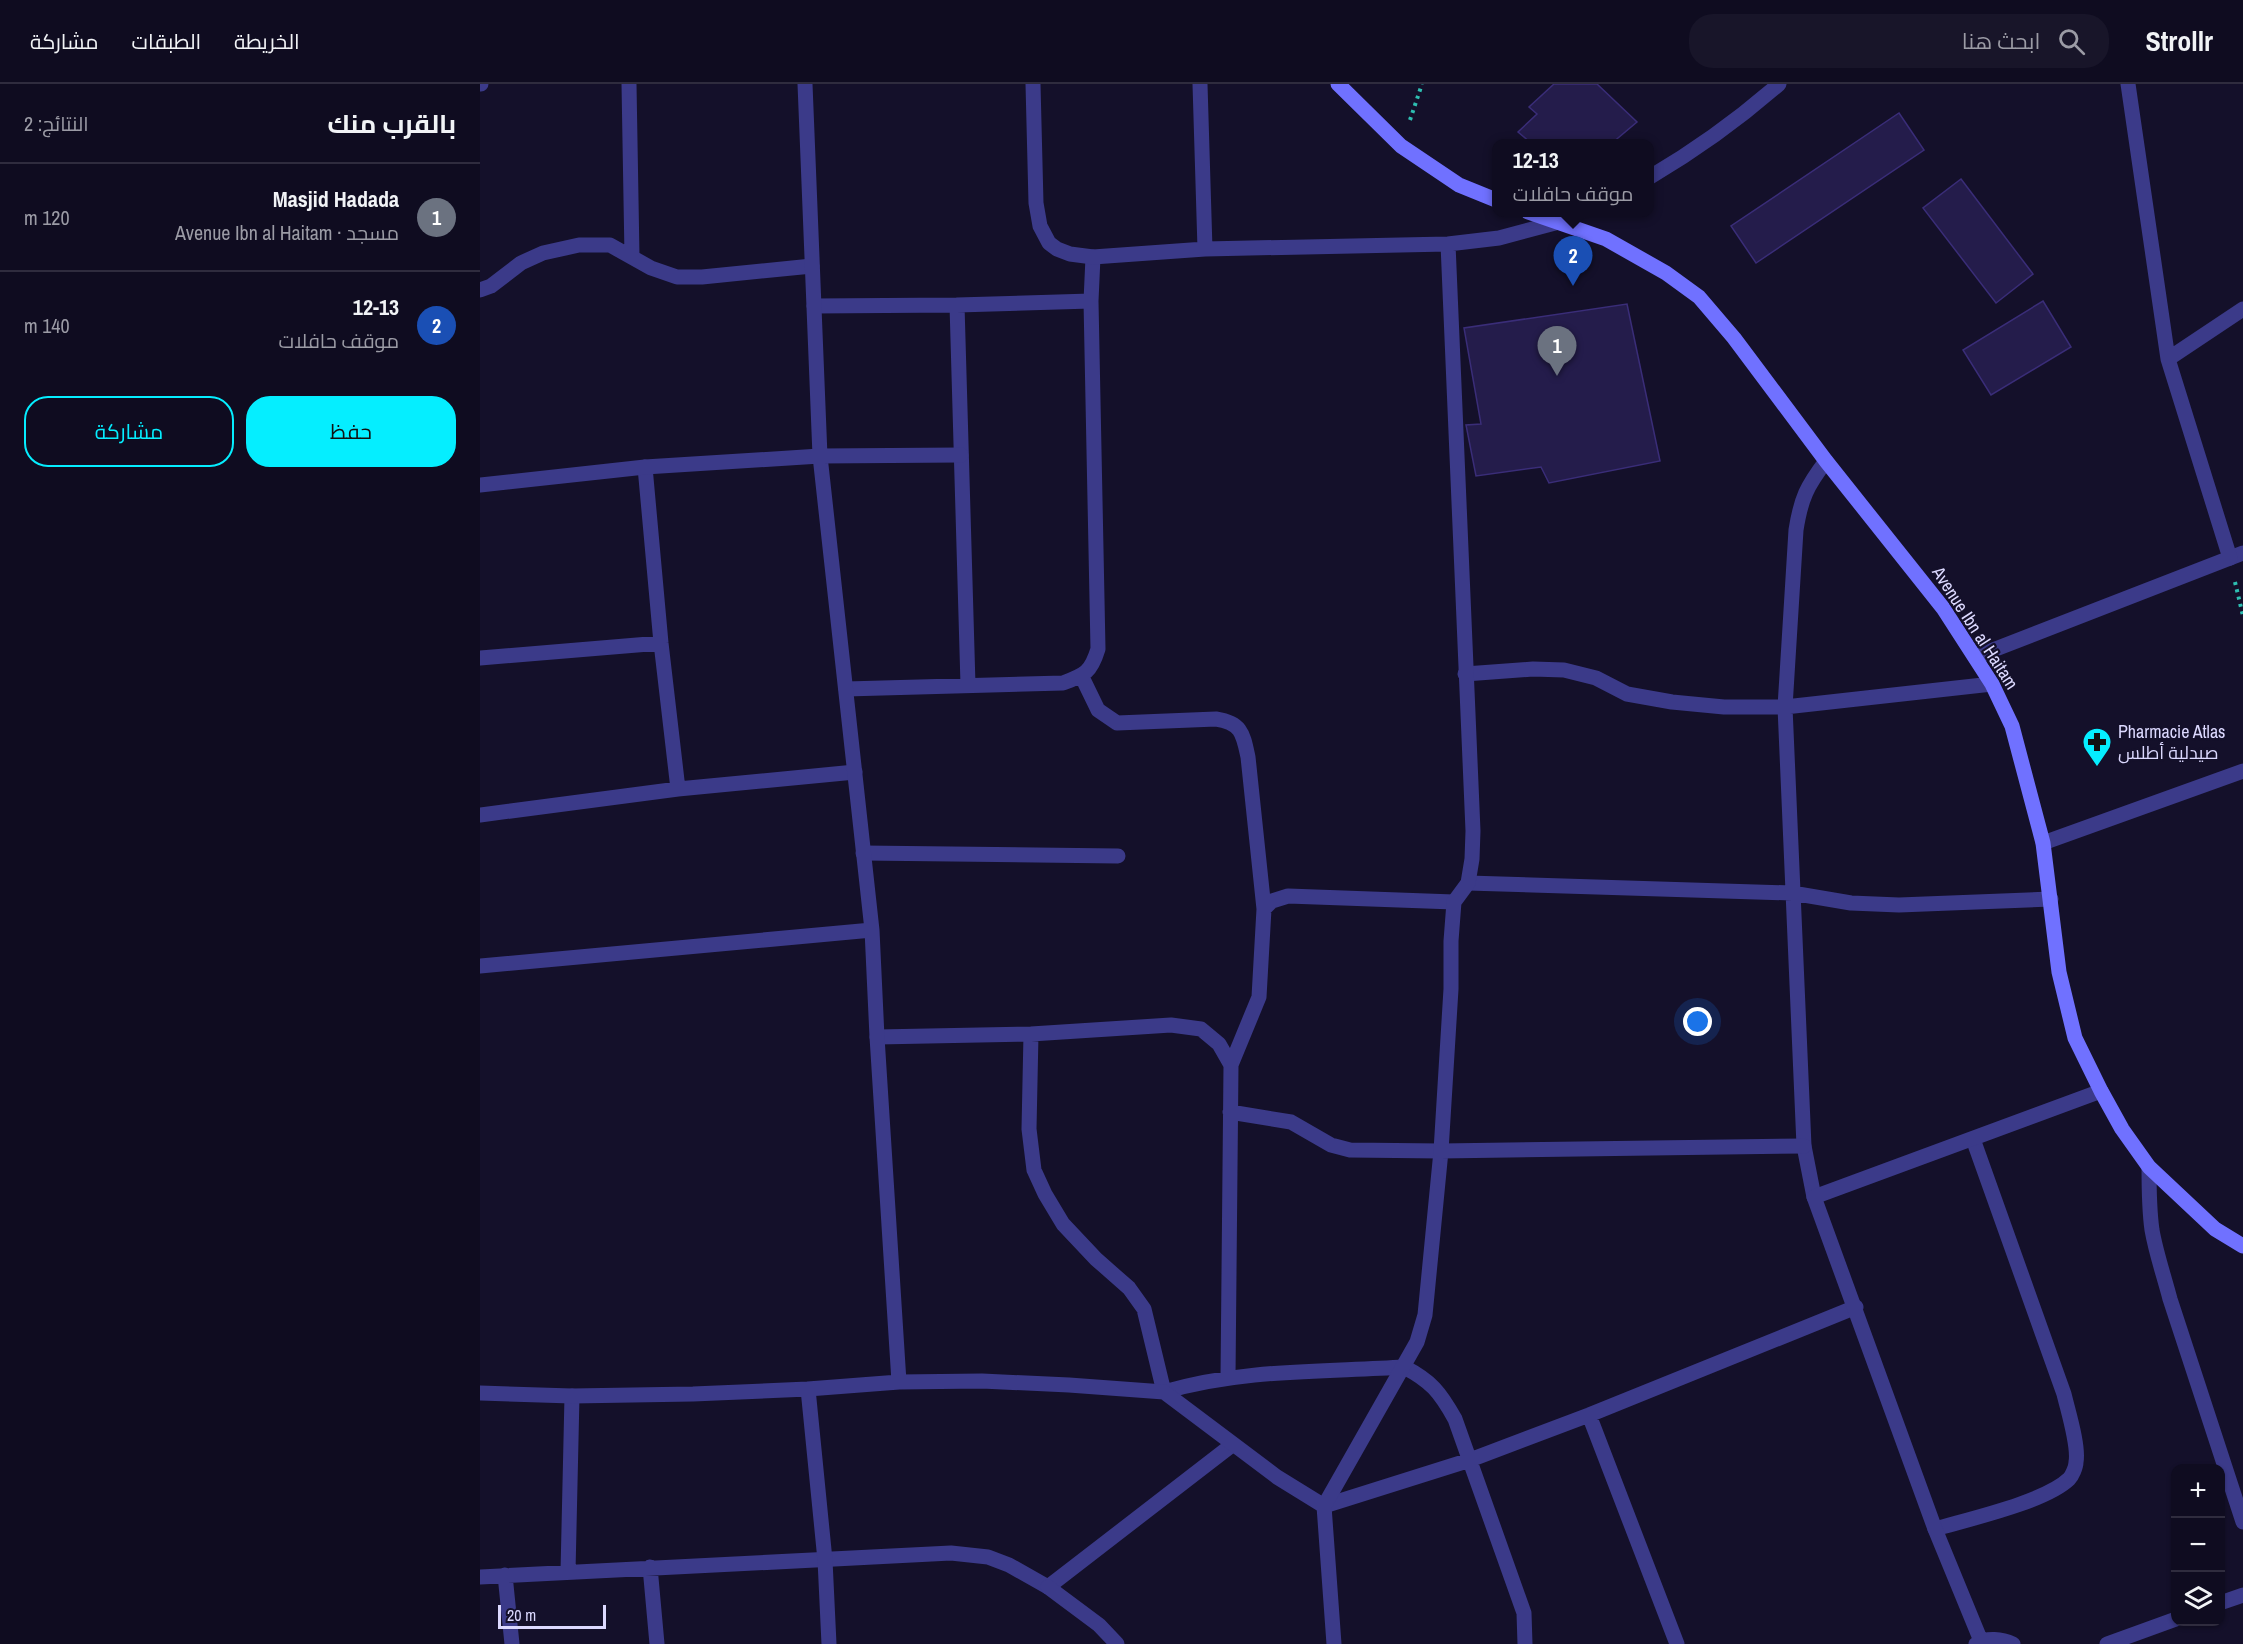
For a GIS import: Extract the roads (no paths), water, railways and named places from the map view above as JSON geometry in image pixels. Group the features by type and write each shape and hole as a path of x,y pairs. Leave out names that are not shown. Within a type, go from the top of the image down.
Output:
{"street":[{"path":"629,84 632,256"},
{"path":"805,84 820,456 872,930 899,1382"},
{"path":"1033,84 1036,203 1040,226 1049,243 1070,254 1093,257 1205,249 1448,244 1499,238 1569,217"},
{"path":"1200,84 1205,249"},
{"path":"1338,84 1401,146 1459,185 1492,198"},
{"path":"1654,175 1687,155 1779,84"},
{"path":"1975,657 2236,555 2168,358 2128,84"},
{"name":"Avenue Ibn al Haitam","path":"1539,217 1606,239 1666,273 1699,297 1734,338 1942,608 1992,684 2012,726 2043,843 2059,972 2075,1038 2122,1129 2150,1167 2215,1229 2243,1246"},
{"path":"1334,1644 1324,1506 1404,1367 1417,1342 1425,1315 1441,1151 1454,902 1468,883 1472,859 1473,831 1448,244"},
{"path":"480,290 491,286 521,263 543,253 579,245 609,245 651,268 677,277 702,277 812,266"},
{"path":"846,689 1064,683 1082,677 1093,665 1098,649 1093,257"},
{"path":"814,306 1092,301"},
{"path":"957,305 968,685"},
{"path":"2168,358 2243,309"},
{"path":"480,485 645,466 820,456 961,455"},
{"path":"1826,460 1808,485 1800,506 1796,530 1785,707 1804,1146 1814,1197 1978,1642 2004,1639 2013,1644"},
{"path":"645,466 661,643 678,789"},
{"path":"480,658 661,643"},
{"path":"1465,674 1533,669 1564,670 1596,678 1628,694 1672,702 1724,707 1785,707 1992,684"},
{"path":"1082,677 1098,710 1117,723 1216,719 1230,721 1238,727 1244,738 1248,757 1264,909 1259,997 1231,1065 1228,1377"},
{"path":"2043,843 2243,771"},
{"path":"480,815 678,789 855,772"},
{"path":"863,853 1118,856"},
{"path":"1468,883 1792,892 1851,903 1899,905 2051,899"},
{"path":"1264,909 1272,901 1288,896 1454,902"},
{"path":"480,966 872,930"},
{"path":"877,1037 1031,1034 1171,1025 1201,1029 1219,1044 1231,1065"},
{"path":"1031,1034 1029,1129 1034,1170 1045,1194 1064,1224 1096,1259 1129,1288 1144,1309 1164,1392 1277,1478 1324,1506 1470,1460 1856,1308"},
{"path":"1814,1197 2101,1091"},
{"path":"1230,1112 1291,1122 1331,1145 1350,1150 1441,1151 1804,1146"},
{"path":"1935,1529 2020,1503 2052,1490 2070,1478 2076,1462 2064,1394 1973,1139"},
{"path":"2150,1167 2149,1204 2152,1230 2160,1262 2243,1522"},
{"path":"480,1393 572,1396 693,1394 899,1382 982,1381 1164,1392 1228,1377 1404,1367 1432,1384 1455,1419 1524,1613 1525,1644"},
{"path":"808,1389 825,1560 829,1644"},
{"path":"568,1572 572,1396"},
{"path":"1589,1415 1677,1644"},
{"path":"1048,1587 1232,1445"},
{"path":"480,1577 951,1553 988,1557 1009,1565 1048,1587 1099,1625 1117,1644"},
{"path":"650,1567 657,1644"},
{"path":"505,1575 512,1644"},
{"path":"2225,1601 2243,1595"},
{"path":"2107,1644 2171,1620"}],"place":[{"name":"12-13","path":"1573,286"},
{"name":"Masjid Hadada","path":"1557,376"},
{"name":"Pharmacie Atlas صيدلية أطلس","path":"2097,768"}]}
